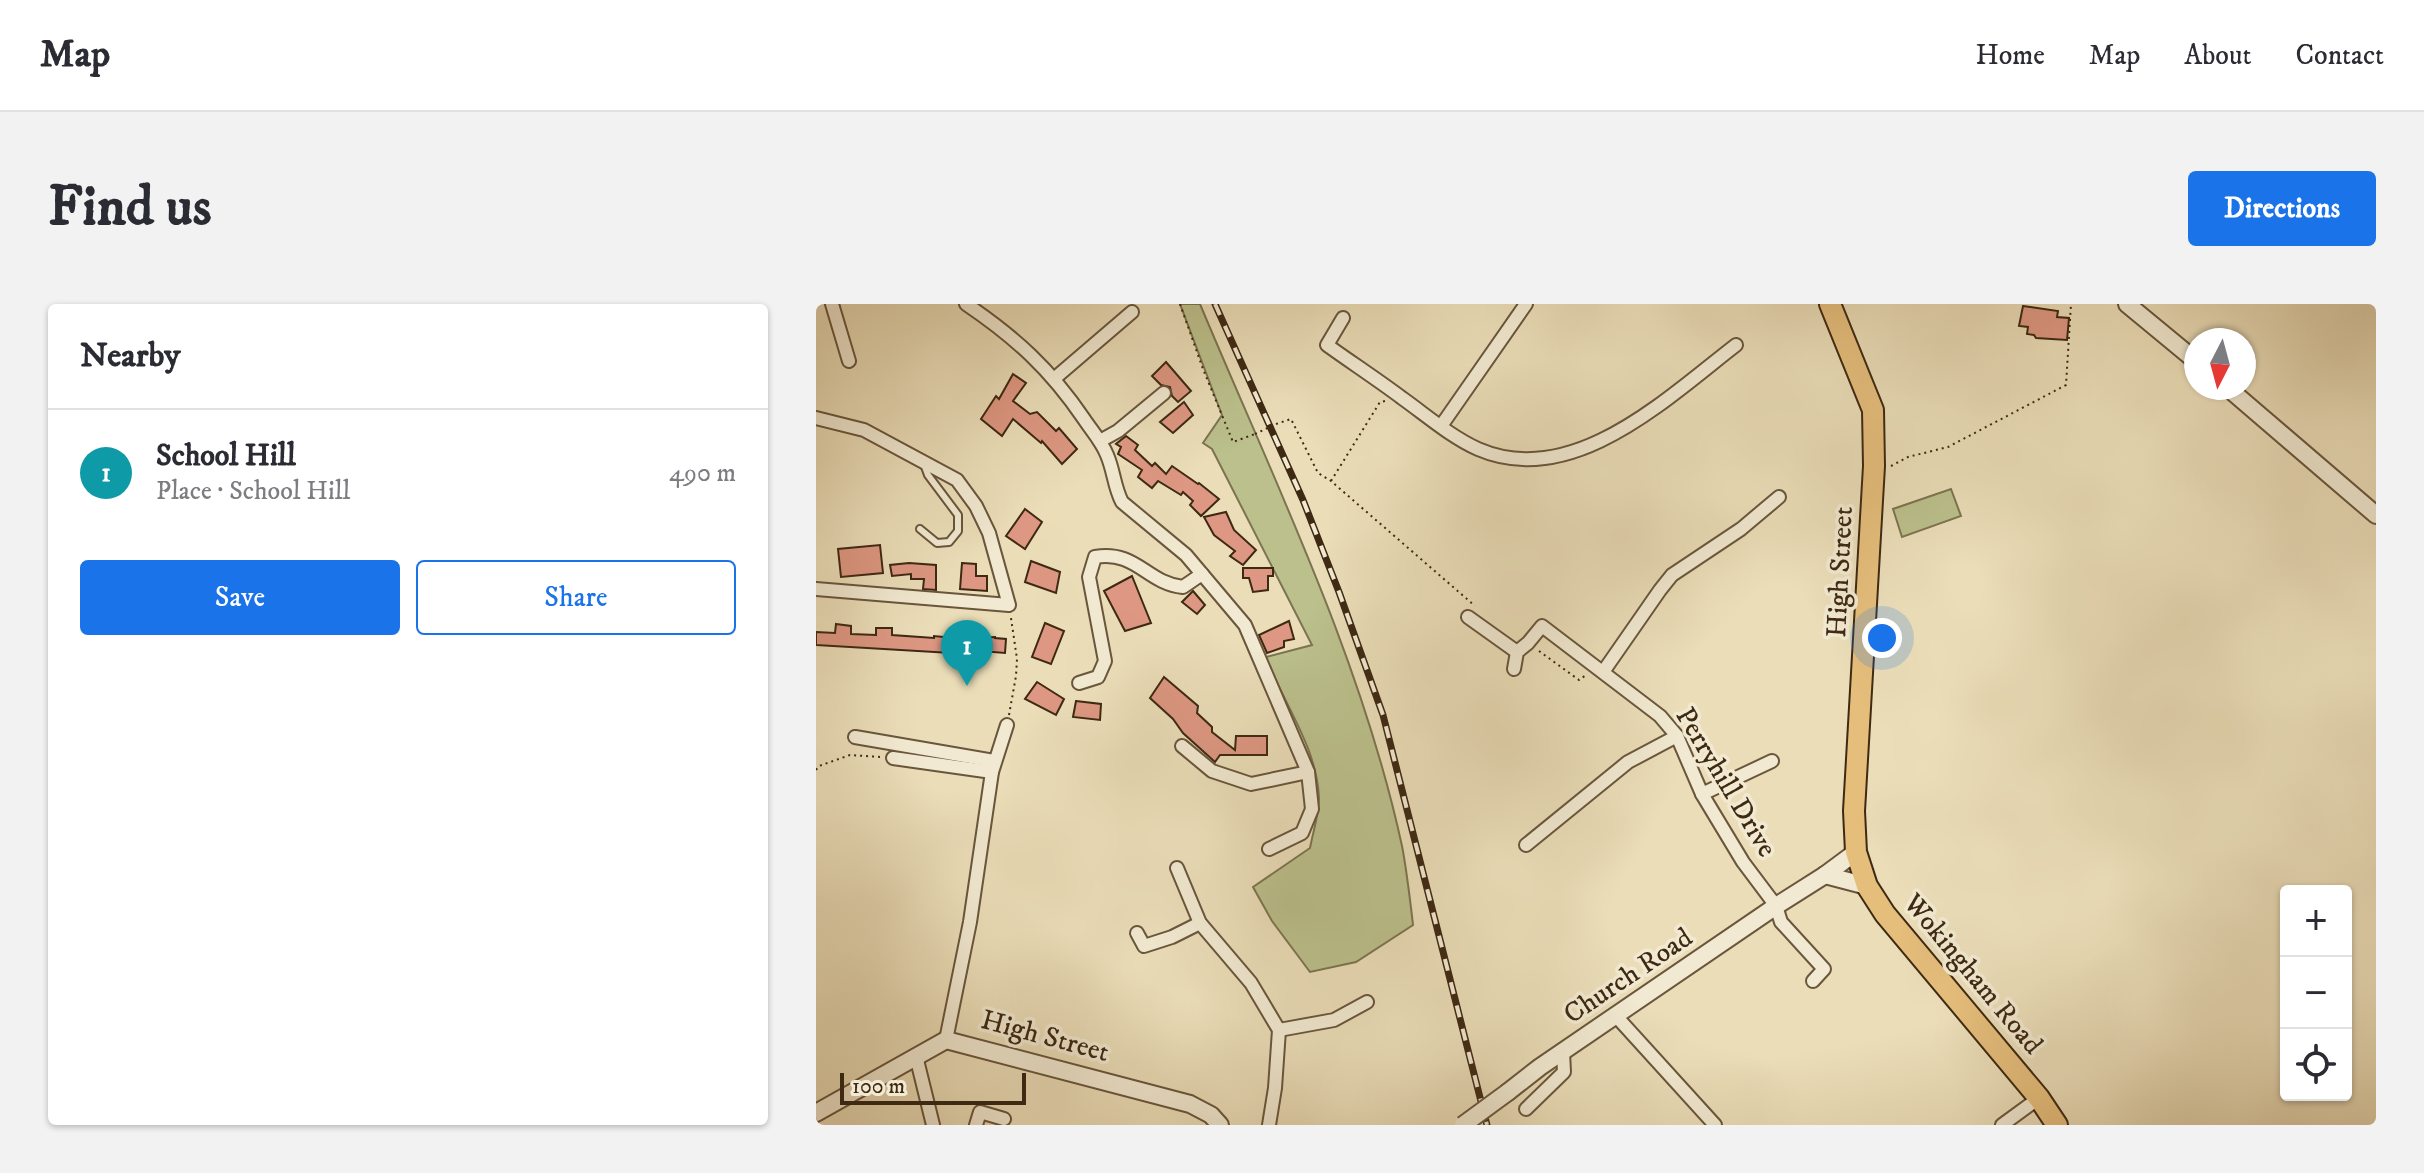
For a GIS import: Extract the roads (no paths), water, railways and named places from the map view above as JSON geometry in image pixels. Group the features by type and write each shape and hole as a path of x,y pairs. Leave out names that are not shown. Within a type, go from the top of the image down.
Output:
{"main road":[{"name":"High Street","path":"1830,304 1873,410 1873,476 1854,811 1856,852"},
{"name":"Wokingham Road","path":"1856,852 1867,886 1885,914 2039,1098 2057,1125"}],"street":[{"path":"832,304 849,361"},
{"path":"966,304 1036,357 1055,378 1100,441 1122,502 1186,555 1245,625 1308,772 1312,809 1302,833 1269,849"},
{"path":"1441,426 1526,304"},
{"path":"2127,304 2184,351"},
{"path":"1055,378 1132,312"},
{"path":"1343,318 1327,345 1475,448 1510,459 1553,458 1612,435 1655,408 1736,345"},
{"path":"1100,441 1118,431 1164,393"},
{"path":"2242,400 2376,515"},
{"path":"816,418 864,430 957,480 976,506 989,533 1009,605 816,589"},
{"path":"1603,672 1672,575 1741,529 1779,497"},
{"path":"1079,683 1098,677 1105,661 1089,577 1095,557 1111,555 1127,559 1168,585 1183,587 1202,574"},
{"path":"1470,610 1517,652 1514,669"},
{"name":"Perryhill Drive","path":"1517,652 1542,626 1660,716 1677,736 1702,794 1743,862 1776,906 1781,922 1824,969 1813,981"},
{"path":"946,1040 970,922 993,767 1007,725"},
{"path":"1526,845 1628,762 1677,736"},
{"path":"855,737 993,767"},
{"path":"1182,746 1212,771 1251,784 1308,772"},
{"path":"893,758 993,767"},
{"path":"1702,794 1772,761"},
{"name":"Church Road","path":"1463,1125 1563,1052 1856,852"},
{"path":"1177,868 1200,923 1251,983 1279,1030 1269,1125"},
{"path":"1825,875 1867,886"},
{"path":"1137,933 1144,946 1200,923"},
{"path":"1279,1030 1334,1020 1367,1002"},
{"path":"1616,1016 1715,1125"},
{"name":"High Street","path":"816,1113 946,1040 1190,1104 1211,1115 1220,1125"},
{"path":"1526,1109 1564,1072 1563,1052"},
{"path":"916,1056 933,1125"},
{"path":"2002,1125 2039,1098"},
{"path":"976,1125 980,1112 1004,1119"},
{"path":"816,1113 820,1125"}],"lane":[{"path":"920,529 937,543 949,542 958,531 958,515 928,475 923,460"}],"railway":[{"path":"1215,304 1303,500 1383,715 1487,1125"}],"place":[{"name":"School Hill","path":"967,686"}]}
